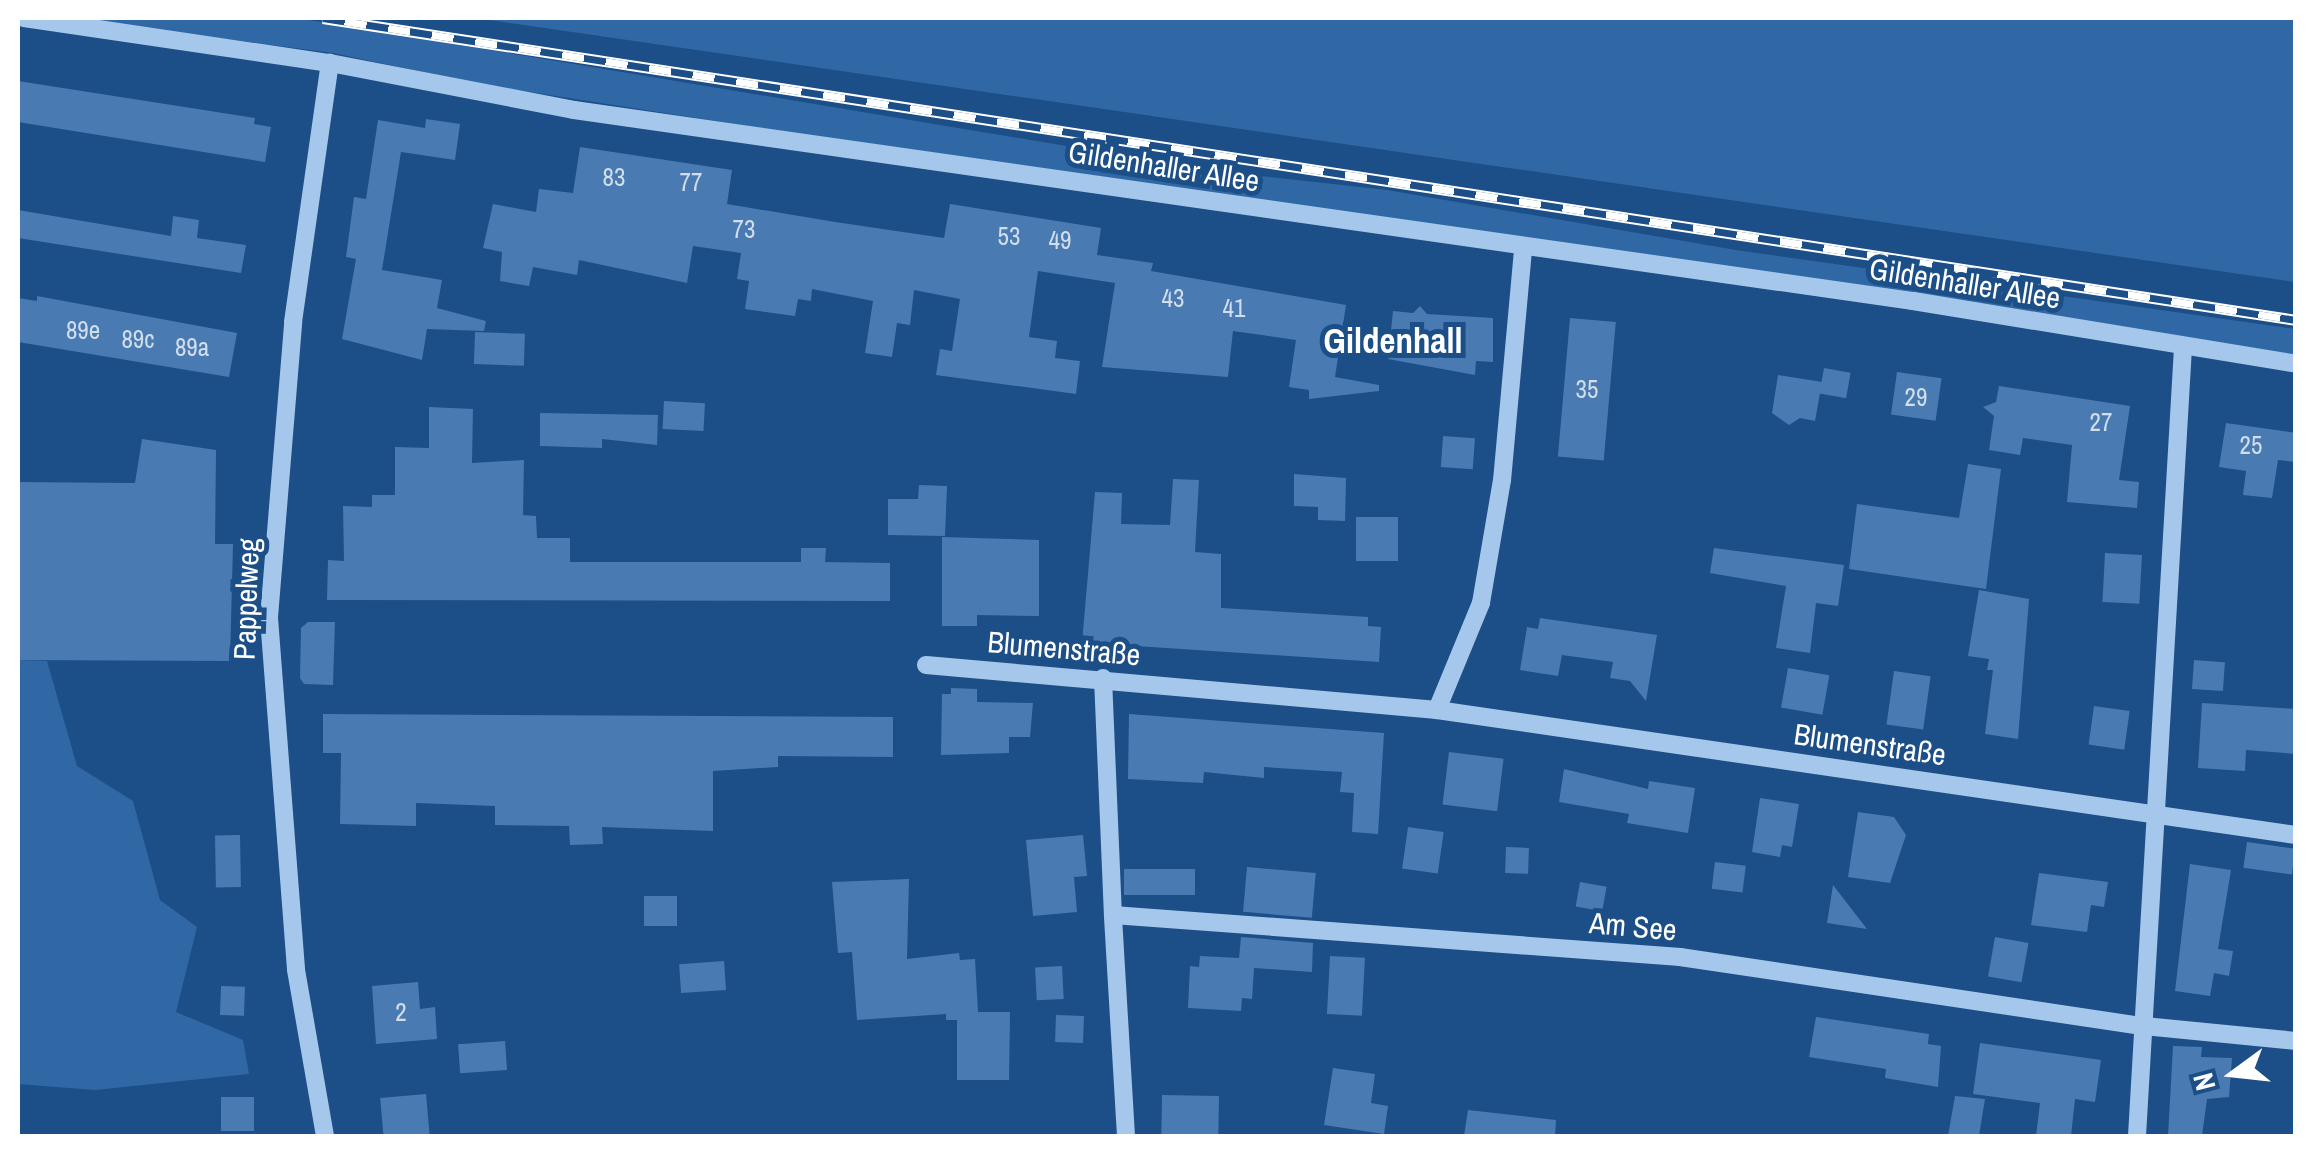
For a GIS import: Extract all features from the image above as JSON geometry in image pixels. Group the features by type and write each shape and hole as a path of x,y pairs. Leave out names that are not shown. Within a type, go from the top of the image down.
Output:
{"street":[{"name":"Gildenhaller Allee","path":"24,18 330,63 574,110 1523,250 1913,301 2296,364"},
{"name":"Pappelweg","path":"326,1136 296,969 269,617 293,322 330,63"},
{"path":"1437,710 1481,603 1502,480 1523,250"},
{"path":"2137,1136 2183,347"},
{"name":"Blumenstraße","path":"926,665 1437,710 2296,836"},
{"path":"1103,678 1126,1136"},
{"name":"Am See","path":"1113,915 1680,957 2144,1026 2296,1041"}],"shaded area":[{"path":"66,18 297,18 1217,171 1387,190 1736,250 2295,329 2295,368 479,84 333,53"},
{"path":"476,18 2295,18 2295,282"},
{"path":"18,660 47,661 77,766 133,801 160,900 197,927 176,1012 243,1040 249,1074 95,1090 18,1084"}],"building":[{"path":"18,81 255,118 254,124 271,127 265,162 18,122"},
{"path":"426,119 460,124 455,160 401,152 382,270 442,280 437,308 486,321 484,331 427,329 422,360 342,339 356,259 346,257 354,197 366,199 378,120 425,128"},
{"path":"580,147 732,170 727,204 835,222 944,238 950,204 1101,228 1097,255 1153,263 1151,271 1346,305 1335,377 1379,385 1379,391 1309,399 1309,390 1289,387 1296,340 1233,331 1228,377 1102,367 1115,283 1038,271 1029,337 1057,341 1055,358 1080,361 1076,394 936,375 940,349 952,351 960,299 914,290 910,325 897,323 892,357 865,353 873,301 812,289 811,301 798,299 795,316 745,309 749,281 737,279 741,253 693,246 687,283 579,260 577,275 533,267 529,286 500,281 502,252 483,248 493,204 536,212 539,189 573,193"},
{"path":"18,210 171,236 173,216 199,220 197,238 246,245 241,273 18,238"},
{"path":"37,296 237,333 229,377 18,342 18,298 37,301"},
{"path":"1420,306 1427,314 1493,318 1493,362 1476,361 1475,375 1388,359 1393,311 1413,313"},
{"path":"1570,318 1616,322 1604,460 1558,456"},
{"path":"475,332 525,334 524,366 474,364"},
{"path":"1824,368 1851,373 1846,398 1819,394"},
{"path":"1897,372 1942,378 1936,421 1891,415"},
{"path":"1778,375 1822,382 1815,421 1800,418 1789,425 1772,413"},
{"path":"1999,386 2130,406 2119,480 2139,482 2137,508 2067,502 2072,445 2023,438 2020,455 1989,450 1994,416 1983,407 1996,402"},
{"path":"664,401 705,403 703,431 663,429"},
{"path":"429,407 473,409 472,463 524,460 523,515 536,516 537,538 570,538 570,562 801,562 801,548 826,548 825,562 890,563 890,601 327,600 328,560 344,561 343,506 372,507 372,495 395,495 395,447 429,448"},
{"path":"540,413 658,415 657,445 602,439 602,448 540,446"},
{"path":"2226,423 2296,433 2296,462 2278,460 2272,498 2243,495 2246,471 2219,467"},
{"path":"1443,436 1475,438 1473,469 1441,467"},
{"path":"142,439 216,450 215,544 233,544 230,661 18,660 18,482 135,483"},
{"path":"1968,464 2001,469 1986,589 1849,569 1857,504 1959,518"},
{"path":"1294,474 1346,478 1345,521 1318,520 1318,507 1294,506"},
{"path":"1173,479 1199,480 1195,552 1221,554 1221,608 1368,617 1368,626 1381,627 1379,662 1121,645 1120,657 1081,655 1095,492 1122,493 1121,524 1170,525"},
{"path":"919,485 947,486 945,536 888,535 888,499 918,499"},
{"path":"1356,517 1398,517 1398,561 1356,561"},
{"path":"942,537 1039,540 1039,616 977,615 977,626 942,626"},
{"path":"1714,548 1844,565 1838,606 1816,603 1810,653 1776,648 1786,586 1710,573"},
{"path":"2105,553 2142,555 2139,604 2102,602"},
{"path":"1979,590 2029,599 2018,739 1985,734 1993,670 1987,670 1989,659 1968,656"},
{"path":"1540,618 1657,635 1646,701 1630,681 1610,678 1613,662 1562,655 1558,676 1520,670 1527,627 1538,629"},
{"path":"308,622 335,622 333,685 304,684 300,678 301,628"},
{"path":"2194,660 2225,662 2223,691 2192,689"},
{"path":"1788,668 1829,675 1822,715 1781,707"},
{"path":"1894,671 1931,676 1923,730 1886,724"},
{"path":"951,688 977,689 977,702 1033,703 1030,737 1009,737 1009,753 941,755 942,694 951,694"},
{"path":"2202,703 2296,709 2296,754 2246,750 2245,771 2198,768"},
{"path":"2094,706 2130,711 2124,750 2089,745"},
{"path":"323,714 893,717 893,757 778,756 778,767 713,771 713,831 602,827 603,844 570,845 569,826 495,825 495,806 416,803 416,826 340,824 341,753 323,753"},
{"path":"1129,714 1384,733 1378,834 1352,832 1354,793 1340,792 1342,772 1264,767 1264,778 1204,772 1203,783 1128,779"},
{"path":"1449,752 1504,759 1497,811 1443,805"},
{"path":"1564,769 1648,789 1649,781 1695,788 1688,833 1627,823 1629,814 1559,802"},
{"path":"1760,798 1799,804 1792,847 1782,845 1780,857 1752,852"},
{"path":"1858,812 1894,817 1906,835 1890,883 1848,877"},
{"path":"1408,827 1444,832 1438,874 1402,869"},
{"path":"215,835 240,835 241,887 216,887"},
{"path":"1083,835 1087,876 1074,877 1077,912 1033,916 1026,840"},
{"path":"2247,842 2296,849 2292,875 2243,868"},
{"path":"1506,847 1529,848 1528,874 1505,873"},
{"path":"1715,862 1746,866 1742,893 1712,889"},
{"path":"2190,864 2231,870 2218,949 2233,951 2229,976 2214,973 2210,996 2175,991"},
{"path":"1247,867 1316,873 1312,918 1243,912"},
{"path":"1124,869 1195,869 1195,895 1124,895"},
{"path":"2039,873 2108,882 2104,907 2091,905 2087,932 2031,925"},
{"path":"909,879 907,959 959,953 960,960 975,959 978,1012 1010,1012 1009,1080 957,1080 957,1020 946,1020 946,1014 857,1020 852,952 838,953 832,882"},
{"path":"1580,882 1607,887 1602,911 1576,907"},
{"path":"1833,885 1867,929 1827,923"},
{"path":"644,896 677,896 677,926 644,926"},
{"path":"1241,937 1313,943 1312,972 1254,968 1252,999 1242,998 1241,1011 1188,1008 1190,966 1199,967 1200,956 1239,958"},
{"path":"1995,937 2028,943 2022,982 1988,976"},
{"path":"1330,956 1365,958 1362,1016 1327,1014"},
{"path":"724,961 726,990 681,993 679,964"},
{"path":"1062,966 1064,999 1037,1000 1035,967"},
{"path":"418,982 420,1009 435,1007 437,1039 376,1044 372,986"},
{"path":"221,986 245,987 244,1016 220,1015"},
{"path":"1056,1015 1084,1016 1083,1043 1055,1042"},
{"path":"1816,1017 1929,1034 1928,1044 1941,1046 1938,1087 1885,1078 1886,1069 1809,1057"},
{"path":"505,1041 507,1070 460,1073 458,1044"},
{"path":"1980,1043 2101,1060 2095,1102 2075,1099 2071,1136 2036,1136 2040,1103 1973,1094"},
{"path":"2173,1046 2202,1047 2201,1057 2232,1058 2229,1097 2207,1099 2202,1136 2168,1136"},
{"path":"1333,1068 1375,1074 1371,1103 1388,1106 1384,1134 1324,1125"},
{"path":"426,1094 430,1136 383,1136 380,1098"},
{"path":"1162,1095 1219,1096 1218,1136 1161,1136"},
{"path":"1955,1096 1985,1099 1979,1136 1948,1136"},
{"path":"221,1097 254,1097 254,1131 221,1131"},
{"path":"1468,1110 1556,1120 1555,1136 1464,1136"}],"railway":[{"path":"323,18 2296,320"}],"district":[{"name":"Gildenhall","path":"1393,341"}]}
